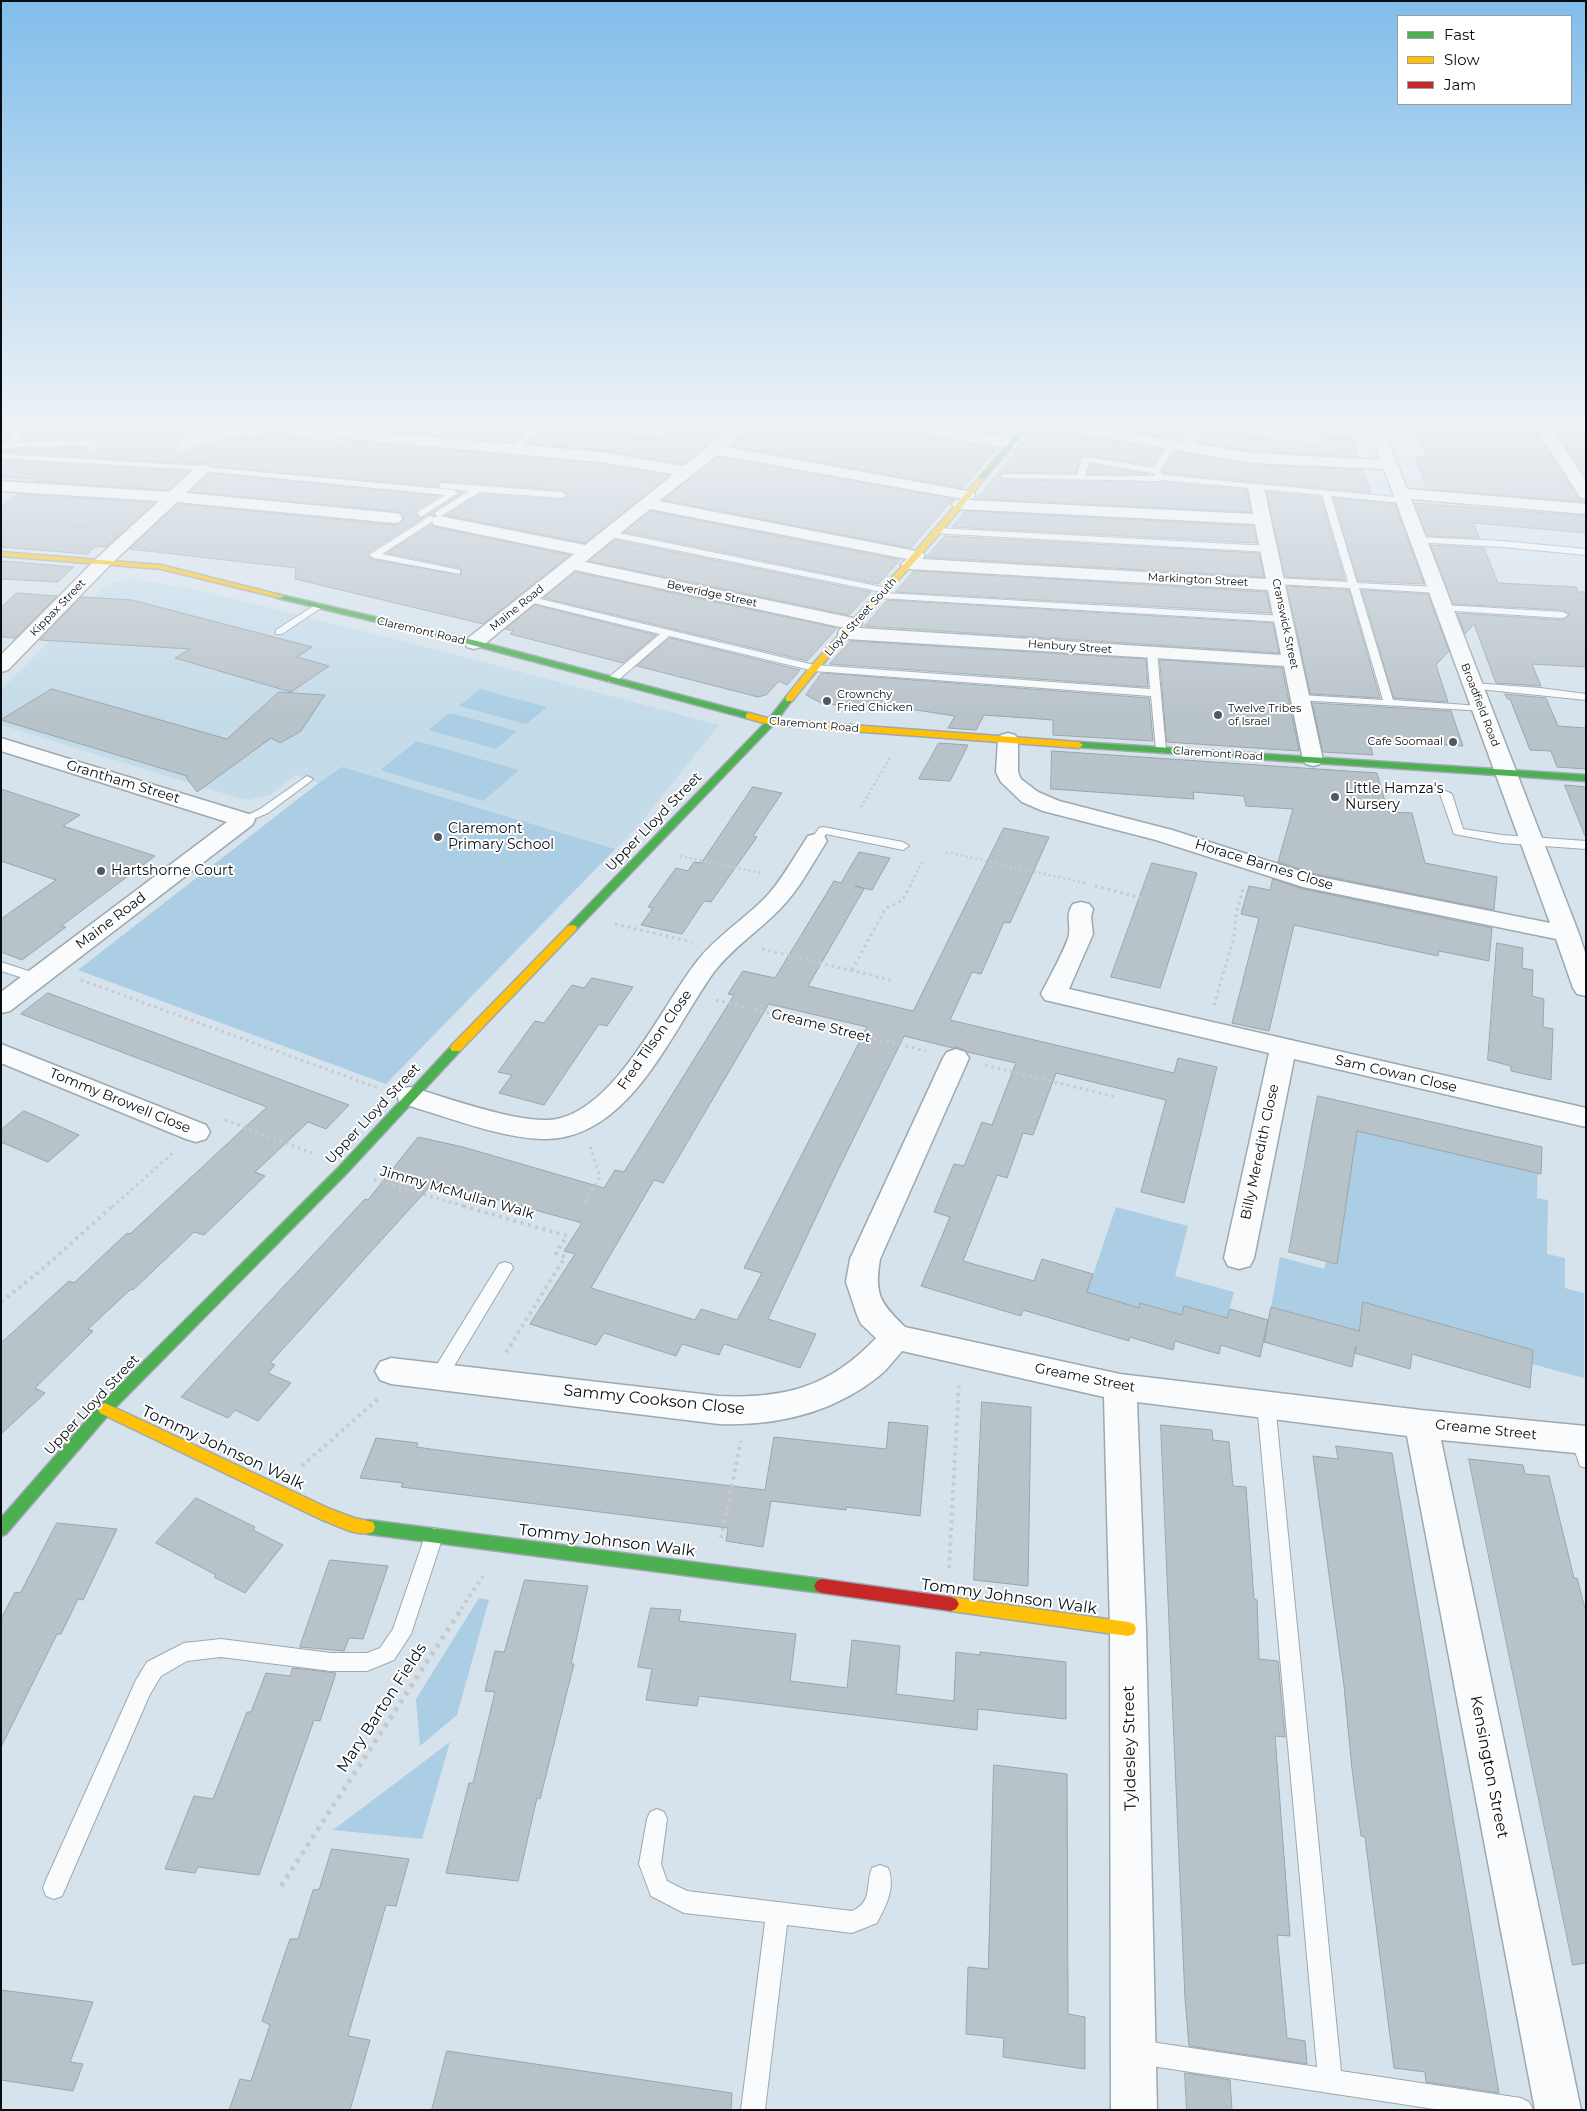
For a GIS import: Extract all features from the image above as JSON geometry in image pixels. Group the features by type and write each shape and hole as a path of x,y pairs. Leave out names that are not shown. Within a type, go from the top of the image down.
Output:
{"street":[{"name":"Kippax Street","path":"1,666 104,562 149,521"},
{"path":"438,521 587,551"},
{"name":"Maine Road","path":"474,643 626,521"},
{"name":"Markington Street","path":"725,521 913,560 1276,583"},
{"name":"Lloyd Street South","path":"771,722 814,668 913,560 945,521"},
{"name":"Cranswick Street","path":"1262,521 1313,760"},
{"name":"Broadfield Road","path":"1410,521 1586,988"},
{"name":"Claremont Road","path":"1,554 161,567 474,643 771,722 901,733 1586,778"},
{"name":"Beveridge Street","path":"571,564 850,628"},
{"name":"Henbury Street","path":"850,628 1292,661"},
{"name":"Upper Lloyd Street","path":"1,1529 105,1410 344,1168 409,1097 771,722"},
{"name":"Horace Barnes Close","path":"1008,739 1007,772 1012,782 1030,796 1051,806 1164,835 1312,882 1567,934"},
{"name":"Grantham Street","path":"1,744 244,820"},
{"name":"Maine Road","path":"1,1005 244,820"},
{"name":"Fred Tilson Close","path":"409,1097 529,1129 561,1128 582,1120 600,1110 627,1085 686,993 725,945 775,902 816,841"},
{"name":"Sam Cowan Close","path":"1081,909 1079,917 1081,934 1054,994 1586,1118"},
{"name":"Billy Meredith Close","path":"1239,1258 1283,1048"},
{"name":"Tommy Browell Close","path":"1,1053 196,1132"},
{"path":"896,1338 872,1315 861,1282 865,1259 956,1058"},
{"name":"Greame Street","path":"896,1338 1120,1386 1266,1403 1584,1447"},
{"name":"Sammy Cookson Close","path":"391,1371 719,1410 747,1411 793,1405 831,1390 868,1367 896,1338"},
{"name":"Tyldesley Street","path":"1120,1386 1128,1629 1134,2110"},
{"name":"Tommy Johnson Walk","path":"105,1410 325,1514 354,1525 714,1571 1128,1629"},
{"name":"Kensington Street","path":"1421,1424 1558,2110"}],"lane":[{"path":"434,521 374,555 457,572"},
{"path":"1334,521 1388,703"},
{"path":"936,530 1269,549"},
{"path":"609,534 882,592 1284,619"},
{"path":"1417,540 1503,544 1586,552"},
{"path":"1276,583 1437,590"},
{"path":"528,599 814,668 1156,693"},
{"path":"279,632 318,606"},
{"path":"1443,608 1563,615"},
{"path":"612,680 667,633"},
{"path":"1152,652 1161,750"},
{"path":"1473,686 1540,691 1586,697"},
{"path":"1302,704 1388,703 1482,709"},
{"path":"244,820 264,811 307,779"},
{"path":"1446,794 1458,832 1531,841 1586,845"},
{"path":"816,841 823,830 903,846"},
{"path":"1,966 36,978"},
{"path":"439,1376 505,1268"},
{"path":"1266,1403 1330,2080"},
{"path":"54,1888 142,1687 154,1669 184,1652 221,1648 332,1662 366,1662 387,1654 401,1634 434,1536"},
{"path":"657,1819 650,1864 659,1888 684,1902 852,1922 869,1915 878,1899 880,1876"},
{"path":"753,2110 777,1913"},
{"path":"1133,2052 1521,2110"}],"path":[{"path":"65,521 143,526"},
{"path":"861,807 899,744 901,733"},
{"path":"648,849 790,879"},
{"path":"946,852 1040,872 1145,899"},
{"path":"852,970 886,908 902,901 922,862"},
{"path":"1207,1030 1234,936 1236,914 1251,864"},
{"path":"583,917 852,970 891,980"},
{"path":"72,976 409,1097"},
{"name":"Greame Street","path":"686,993 1116,1097"},
{"name":"Tommy Browell Close","path":"196,1132 214,1115 344,1168"},
{"path":"582,1120 600,1177 585,1202"},
{"path":"1,1302 40,1271 196,1132"},
{"name":"Jimmy McMullan Walk","path":"344,1168 567,1236 556,1253 565,1257 487,1382"},
{"path":"948,1574 961,1352"},
{"path":"274,1490 378,1399 391,1371"},
{"path":"720,1542 747,1411"},
{"name":"Mary Barton Fields","path":"281,1886 504,1544"}],"shaded area":[{"name":"Claremont Primary School","path":"133,579 199,590 469,658 719,725 639,825 386,1084 78,970 319,783 296,775 270,795 249,800 238,798 1,725 1,690 101,589 115,582"},
{"path":"480,689 547,707 526,724 459,706"},
{"path":"450,713 517,731 496,749 428,730"},
{"path":"417,741 519,770 483,801 380,770"},
{"path":"342,767 615,849 386,1084 78,970 316,785"},
{"path":"1312,1120 1491,1162 1494,1136 1538,1146 1537,1198 1548,1200 1547,1254 1565,1258 1565,1288 1584,1293 1584,1378 1532,1364 1533,1350 1363,1302 1359,1331 1271,1307 1280,1257 1324,1269 1326,1262 1337,1264 1352,1163 1307,1152"},
{"path":"1116,1207 1188,1226 1175,1276 1234,1292 1227,1318 1185,1306 1182,1315 1141,1303 1139,1308 1087,1292"},
{"path":"479,1598 489,1600 457,1715 420,1746 416,1699"},
{"path":"450,1742 422,1839 333,1830"}],"building":[{"path":"1,521 135,521 106,547 96,546 87,554 1,547"},
{"path":"160,521 348,521 400,524 403,521 419,521 368,553 368,557 374,560 461,575 460,568 387,553 432,524 434,527 570,555 483,624 295,579 296,568 129,549"},
{"path":"473,521 613,521 585,543"},
{"path":"638,521 699,521 900,560 878,584 624,532"},
{"path":"769,521 935,521 911,548"},
{"path":"958,521 1148,521 1253,526 1257,543 952,527"},
{"path":"1273,521 1328,521 1345,580 1285,577"},
{"path":"1341,521 1401,521 1424,584 1358,581"},
{"path":"1421,521 1586,521 1586,533 1473,523 1480,538 1427,536"},
{"path":"945,536 1259,553 1264,577 927,557"},
{"path":"615,540 871,592 849,615 589,561"},
{"path":"1431,545 1484,548 1498,583 1576,587 1578,592 1586,592 1586,667 1532,664 1541,686 1496,683 1474,624 1465,634 1457,613 1563,620 1570,614 1563,610 1453,604"},
{"path":"1,561 74,567 58,582 1,579"},
{"path":"914,571 1266,592 1271,613 896,592"},
{"path":"575,572 837,628 807,661 544,598"},
{"path":"1287,586 1349,590 1380,698 1311,694"},
{"path":"1362,590 1428,594 1449,651 1436,665 1448,702 1394,698"},
{"path":"17,593 57,596 15,638 1,637 1,608"},
{"path":"82,597 132,600 312,647 297,657 329,666 291,692 175,658 190,649 40,640"},
{"path":"888,600 1273,623 1279,653 865,626"},
{"path":"535,605 656,635 623,663 510,634 513,631 506,629"},
{"path":"670,638 800,670 787,685 779,681 766,695 758,697 637,666"},
{"path":"851,641 1146,659 1148,687 830,664"},
{"path":"1160,660 1282,668 1299,751 1167,742"},
{"path":"822,673 1149,698 1153,741 1053,735 1053,720 984,715 976,730 948,728 955,716 916,710 823,704 806,695"},
{"path":"52,689 227,739 279,692 325,695 301,731 280,743 271,738 197,792 187,776 1,720"},
{"path":"1505,694 1546,698 1558,726 1586,728 1586,769 1557,767 1551,751 1530,750 1510,699"},
{"path":"1313,703 1451,711 1463,746 1369,740 1373,755 1323,752"},
{"path":"939,743 968,745 950,781 919,779"},
{"path":"1052,751 1377,773 1388,812 1412,813 1425,863 1497,877 1494,910 1315,874 1278,862 1293,809 1246,806 1244,796 1193,792 1194,799 1051,789"},
{"path":"1565,785 1586,787 1586,835 1585,835"},
{"path":"753,787 782,793 753,836 757,837 711,902 704,901 682,934 641,925 653,908 648,907 676,868 688,871 694,862 701,863"},
{"name":"Hartshorne Court","path":"1,789 80,815 63,826 155,856 61,926 66,927 22,960 1,952 1,919 56,880 1,861"},
{"path":"1004,828 1049,837 1010,923 1004,922 981,974 972,972 950,1020 1174,1073 1178,1058 1217,1067 1184,1203 1141,1192 1166,1100 1056,1073 1033,1135 1023,1133 1007,1178 997,1175 963,1261 1034,1281 1042,1259 1093,1274 1087,1292 1139,1308 1140,1303 1182,1315 1184,1306 1227,1318 1230,1309 1268,1320 1260,1357 1221,1345 1219,1354 1175,1341 1173,1350 1130,1337 1129,1341 1023,1310 1021,1316 921,1286 950,1217 934,1212 954,1164 964,1166 982,1122 992,1125 1016,1063 967,1052 957,1047 953,1048 904,1036 768,1319 816,1334 800,1368 724,1344 719,1355 682,1344 676,1356 604,1333 596,1345 530,1324 575,1254 564,1251 582,1223 434,1182 270,1363 275,1365 268,1373 291,1383 258,1421 235,1410 228,1418 181,1397 365,1199 368,1200 418,1137 463,1147 604,1188 615,1170 624,1172 734,995 728,994 743,971 775,978 834,881 841,883 859,852 890,858 872,890 855,886 864,889 808,986 913,1011","holes":["769,1004 867,1027 744,1268 762,1273 737,1320 701,1309 695,1320 591,1288 654,1180 663,1183"]},
{"path":"1152,863 1197,873 1160,988 1111,977"},
{"path":"1273,879 1303,889 1492,928 1489,961 1439,951 1438,956 1294,925 1269,1031 1232,1023 1259,918 1241,914 1249,886 1270,890"},
{"path":"1497,943 1523,948 1522,968 1533,970 1532,996 1544,999 1543,1027 1553,1029 1551,1080 1511,1071 1511,1066 1488,1060"},
{"path":"592,978 633,987 607,1026 599,1024 544,1105 499,1093 512,1075 498,1072 535,1021 544,1023 572,985 584,988"},
{"path":"48,993 349,1105 326,1129 308,1122 255,1172 265,1176 204,1235 194,1232 133,1290 131,1289 88,1329 93,1331 35,1388 45,1393 1,1434 1,1343 69,1281 74,1283 127,1233 130,1234 267,1107 21,1014"},
{"path":"1318,1096 1542,1147 1541,1174 1357,1131 1337,1264 1289,1252"},
{"path":"24,1111 79,1135 48,1162 1,1142 1,1130"},
{"path":"1363,1302 1533,1350 1530,1388 1412,1354 1410,1369 1355,1353 1356,1346 1352,1367 1264,1342 1271,1307 1359,1331"},
{"path":"982,1402 1031,1407 1028,1586 974,1580"},
{"path":"889,1422 928,1426 920,1516 846,1507 846,1510 771,1501 763,1547 726,1541 728,1528 401,1487 403,1483 360,1478 376,1438 418,1443 416,1447 460,1453 765,1490 774,1437 886,1449"},
{"path":"1161,1425 1212,1430 1213,1440 1229,1442 1233,1486 1246,1487 1254,1599 1257,1600 1259,1659 1278,1661 1285,1737 1275,1736 1290,1936 1277,1935 1287,2038 1305,2041 1307,2064 1189,2046 1185,1998"},
{"path":"1336,1446 1392,1453 1499,2093 1426,2082 1425,2072 1394,2068 1365,1837 1361,1836 1352,1769 1344,1686 1313,1456 1338,1459"},
{"path":"1469,1459 1523,1465 1525,1474 1549,1476 1574,1578 1577,1578 1586,1612 1586,1963 1573,1965"},
{"path":"196,1498 255,1527 253,1530 283,1545 245,1593 156,1543"},
{"path":"57,1523 117,1529 83,1600 78,1599 61,1634 57,1634 1,1747 1,1619 15,1592 20,1593"},
{"path":"330,1560 388,1566 363,1639 349,1638 344,1651 300,1647"},
{"path":"525,1580 588,1586 571,1664 574,1664 540,1799 537,1798 518,1881 446,1873 469,1783 473,1783 495,1692 485,1691 495,1651 504,1652"},
{"path":"651,1608 681,1610 679,1621 796,1634 790,1681 847,1688 852,1640 900,1646 896,1694 954,1701 956,1652 980,1655 980,1652 1066,1662 1066,1719 978,1709 977,1730 699,1696 697,1706 646,1700 652,1669 638,1667"},
{"path":"293,1668 336,1673 320,1721 314,1720 259,1875 198,1867 195,1873 165,1869 194,1796 213,1799 247,1712 251,1712 266,1673 290,1676"},
{"path":"994,1765 1067,1774 1068,2014 1085,2017 1085,2069 1003,2057 1004,2038 966,2034 968,1967 988,1969"},
{"path":"332,1849 409,1859 396,1906 386,1905 348,2036 370,2040 350,2110 229,2110 240,2079 251,2081 270,2025 262,2021 290,1939 298,1939 313,1890 319,1889"},
{"path":"1,1990 93,2002 70,2062 83,2064 73,2091 1,2080"},
{"path":"447,2051 732,2093 731,2110 432,2110"},
{"path":"1185,2073 1230,2080 1232,2110 1187,2110"}],"traffic: fast":[{"path":"280,596 474,643 749,716"},
{"path":"572,928 771,722 789,699"},
{"path":"1079,745 1586,778"},
{"path":"1,1529 105,1409 342,1171 456,1048"},
{"path":"368,1527 822,1586"}],"traffic: slow":[{"path":"789,699 813,669 946,521"},
{"path":"1,554 161,567 280,596"},
{"path":"749,716 771,722 1079,745"},
{"path":"456,1048 572,928"},
{"path":"105,1409 325,1514 354,1525 368,1527"},
{"path":"951,1604 1128,1629"}],"traffic: jam":[{"path":"822,1586 951,1604"}],"place":[{"name":"Crownchy Fried Chicken","path":"827,701"},
{"name":"Twelve Tribes of Israel","path":"1218,715"},
{"name":"Cafe Soomaal","path":"1453,742"},
{"name":"Little Hamza's Nursery","path":"1335,797"},
{"name":"Claremont Primary School","path":"438,837"},
{"name":"Hartshorne Court","path":"101,871"}]}
